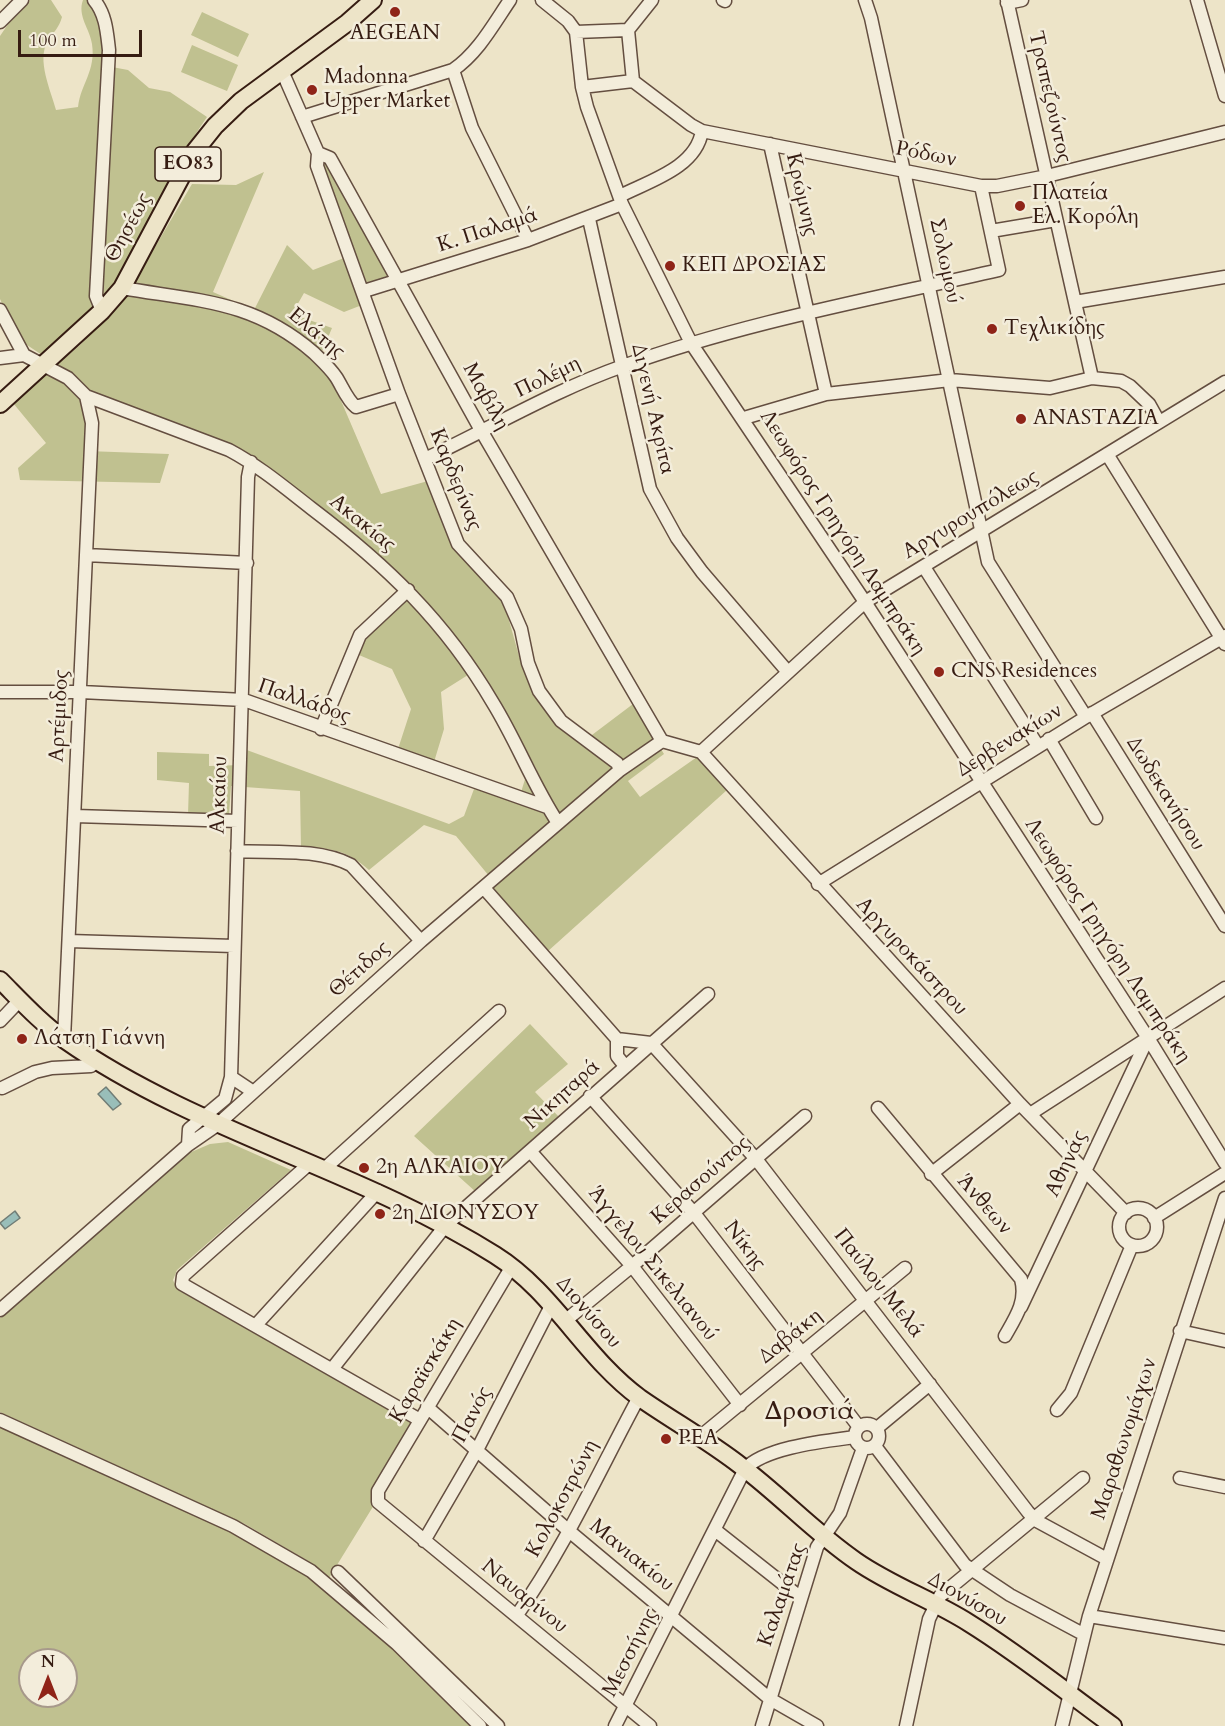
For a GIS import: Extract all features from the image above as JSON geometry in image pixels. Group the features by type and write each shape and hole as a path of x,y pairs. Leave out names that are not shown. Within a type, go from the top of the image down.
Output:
{"main road":[{"name":"Θησέως","path":"0,404 102,311 122,288 195,151 214,126 241,101 347,23 373,0"},
{"name":"Διονύσου","path":"0,980 64,1039 97,1060 217,1125 378,1191 446,1226 512,1266 552,1305 599,1362 639,1397 701,1436 745,1469 824,1538 883,1578 968,1622 1113,1726"}],"street":[{"path":"0,22 22,0"},
{"path":"94,0 100,7 110,50 96,296 102,311"},
{"path":"302,117 453,70 466,61 481,43 510,0"},
{"path":"542,0 568,21 576,32 628,30"},
{"path":"582,87 633,81 628,30 652,0"},
{"name":"Σολωμού","path":"865,0 982,531"},
{"path":"1007,2 1022,0"},
{"path":"1197,0 1225,96"},
{"name":"Τραπεζούντος","path":"1007,2 1092,378"},
{"name":"Λεωφόρος Γρηγόρη Λαμπράκη","path":"576,32 582,87 621,200 691,343 744,418 866,602 1148,1038 1225,1163"},
{"path":"453,70 472,128 528,240"},
{"name":"Μαβίλη","path":"282,71 318,153 330,158 482,432 662,741"},
{"name":"Ρόδων","path":"633,81 702,131 981,186 998,186 1047,176 1225,132"},
{"name":"Κ. Παλαμά","path":"364,291 589,219 694,153 702,131"},
{"name":"Κρώμνης","path":"770,144 826,394"},
{"name":"Καρδερίνας","path":"318,153 317,166 364,291 399,394 458,544 507,597 521,629 528,663 539,691 561,721 617,763 620,770"},
{"path":"981,186 991,231 1056,220"},
{"name":"Διγενή Ακρίτα","path":"589,219 650,489 677,538 702,572 787,671"},
{"name":"Πολέμη","path":"425,459 574,386 622,366 691,343 808,311 999,270 991,231"},
{"path":"1075,302 1225,277"},
{"name":"Ελάτης","path":"122,288 242,309 262,317 290,333 316,355 335,375 356,407 399,394"},
{"path":"0,310 17,346 24,355"},
{"path":"0,358 24,355"},
{"name":"Ακακίας","path":"24,355 68,378 86,396 229,450 251,462 364,548 408,590 457,645 494,704 547,807 558,823"},
{"path":"744,418 826,394 950,380 1050,388 1092,378 1121,381 1130,386 1145,399 1159,422"},
{"name":"Αργυρουπόλεως","path":"700,752 866,602 1225,382"},
{"name":"Αρτέμιδος","path":"64,1039 92,423 86,396"},
{"path":"1107,454 1224,640"},
{"name":"Αλκαίου","path":"201,1117 225,1099 231,1077 238,821 244,700 248,477 251,462"},
{"name":"Δωδεκανήσου","path":"982,531 988,562 1225,926"},
{"path":"86,555 247,562"},
{"path":"924,567 1038,746"},
{"path":"321,729 360,635 408,590"},
{"name":"Δερβενακίων","path":"818,884 1049,739 1224,640"},
{"name":"Παλλάδος","path":"0,692 81,692 244,700 547,807"},
{"path":"1049,739 1096,818"},
{"path":"558,823 620,770 662,741 700,752"},
{"name":"Αργυροκάστρου","path":"700,752 1020,1104 1126,1213"},
{"path":"75,816 238,821"},
{"name":"Θέτιδος","path":"0,1310 188,1145 217,1125 252,1091 421,941 558,823"},
{"path":"237,851 322,855 338,858 351,865 421,941"},
{"path":"484,888 617,1039 617,1056 625,1066"},
{"path":"69,941 234,946"},
{"path":"1030,1114 1225,988"},
{"name":"Νικηταρά","path":"332,1369 446,1226 590,1096 708,994"},
{"path":"0,1021 20,1000"},
{"path":"420,1420 182,1284 180,1279 499,1011"},
{"name":"Αθηνάς","path":"1021,1306 1148,1038"},
{"path":"617,1039 651,1043"},
{"name":"Παύλου Μελά","path":"651,1043 756,1159 1035,1520 1107,1559"},
{"path":"0,1074 1,1090 35,1072 52,1068 91,1066 97,1060"},
{"path":"231,1077 252,1091"},
{"name":"Νίκης","path":"590,1096 694,1213 802,1353 869,1447"},
{"path":"931,1174 1020,1104"},
{"name":"Άνθεων","path":"878,1108 931,1174 1018,1273 1024,1291 1021,1306"},
{"name":"Κερασούντος","path":"565,1321 805,1116"},
{"name":"Θέτιδος","path":"188,1145 189,1129 201,1117"},
{"name":"Άγγελου Σικελιανού","path":"530,1151 632,1266 740,1404"},
{"path":"1154,1218 1225,1173"},
{"path":"256,1325 378,1191"},
{"name":"Μαραθωνομάχων","path":"1062,1726 1083,1634 1225,1198"},
{"path":"1141,1209 1154,1218 1156,1233 1151,1241 1142,1246 1132,1245 1124,1240 1119,1231 1120,1221 1126,1213 1141,1209"},
{"path":"1057,1410 1071,1393 1132,1245"},
{"name":"Καραϊσκάκη","path":"377,1496 512,1266"},
{"name":"Δαβάκη","path":"701,1436 905,1268"},
{"name":"Πανός","path":"424,1540 477,1450 552,1305"},
{"path":"1005,1336 1021,1306"},
{"path":"1180,1331 1225,1341"},
{"path":"745,1469 760,1458 781,1451 857,1432 870,1424 877,1428 930,1384"},
{"name":"Κολοκοτρώνη","path":"517,1615 542,1580 639,1397"},
{"name":"Μανιακίου","path":"428,1407 569,1531 770,1699 818,1726"},
{"path":"0,1420 233,1526 310,1571 397,1644 480,1726"},
{"name":"Καλαμάτας","path":"762,1726 817,1547 840,1513 869,1447 880,1435 877,1428"},
{"path":"869,1447 965,1565 1010,1595 1083,1634"},
{"name":"Μεσσήνης","path":"615,1726 745,1469"},
{"path":"906,1726 929,1619 940,1596 1035,1520 1083,1478"},
{"path":"1180,1478 1225,1487"},
{"name":"Ναυαρίνου","path":"377,1496 383,1508 651,1726"},
{"path":"715,1530 801,1598"},
{"path":"338,1572 498,1726"},
{"path":"1089,1616 1225,1638"}],"green space":[{"path":"30,0 51,0 62,17 48,41 43,57 56,110 78,107 92,62 91,38 82,12 83,0 89,0 97,11 104,50 92,292 94,308 42,355 18,339 0,299 0,36 17,11"},
{"path":"202,12 249,34 238,57 191,35"},
{"path":"192,45 238,65 227,91 181,72"},
{"path":"112,67 128,70 149,88 170,92 207,117 180,162 133,256 103,298"},
{"path":"325,160 390,278 366,286 321,162"},
{"path":"264,172 213,292 254,310 287,245 313,270 344,258 362,305 344,312 304,293 292,314 332,328 321,354 381,494 428,481 454,545 491,586 505,606 519,656 534,690 556,720 580,744 633,704 664,754 628,781 640,797 697,757 727,790 547,952 489,888 494,882 456,836 424,825 369,870 337,851 301,848 300,791 231,786 229,815 188,815 189,783 157,780 157,752 209,754 209,766 242,765 244,749 449,824 464,816 474,789 518,802 526,776 537,770 479,668 441,692 444,729 434,762 398,749 411,709 392,669 359,655 368,624 408,600 416,591 367,545 310,500 186,429 111,399 84,393 79,397 85,408 87,451 169,454 160,483 20,480 18,468 46,443 13,403 80,345 125,298 192,184 236,185"},
{"path":"530,1024 568,1064 535,1092 559,1117 477,1193 414,1136"},
{"path":"228,1142 291,1170 177,1270 173,1280 177,1289 300,1355 413,1423 374,1505 329,1578 308,1561 245,1524 0,1412 0,1318 189,1153 210,1144"},
{"path":"0,1420 236,1529 325,1585 479,1726 0,1726"}],"water":[{"path":"106,1087 121,1104 113,1110 98,1094"},
{"path":"15,1211 20,1218 5,1229 0,1223"}],"place":[{"name":"AEGEAN","path":"395,12"},
{"name":"Madonna Upper Market","path":"312,90"},
{"name":"Πλατεία Ελ. Κορόλη","path":"1020,206"},
{"name":"ΚΕΠ ΔΡΟΣΙΑΣ","path":"670,266"},
{"name":"Τεχλικίδης","path":"992,329"},
{"name":"ANASTAZIA","path":"1021,419"},
{"name":"CNS Residences","path":"939,672"},
{"name":"Λάτση Γιάννη","path":"22,1039"},
{"name":"2η ΑΛΚΑΙΟΥ","path":"364,1168"},
{"name":"2η ΔΙΟΝΥΣΟΥ","path":"380,1214"},
{"name":"ΡΕΑ","path":"666,1439"}],"district":[{"name":"Δροσιά","path":"810,1413"}]}
